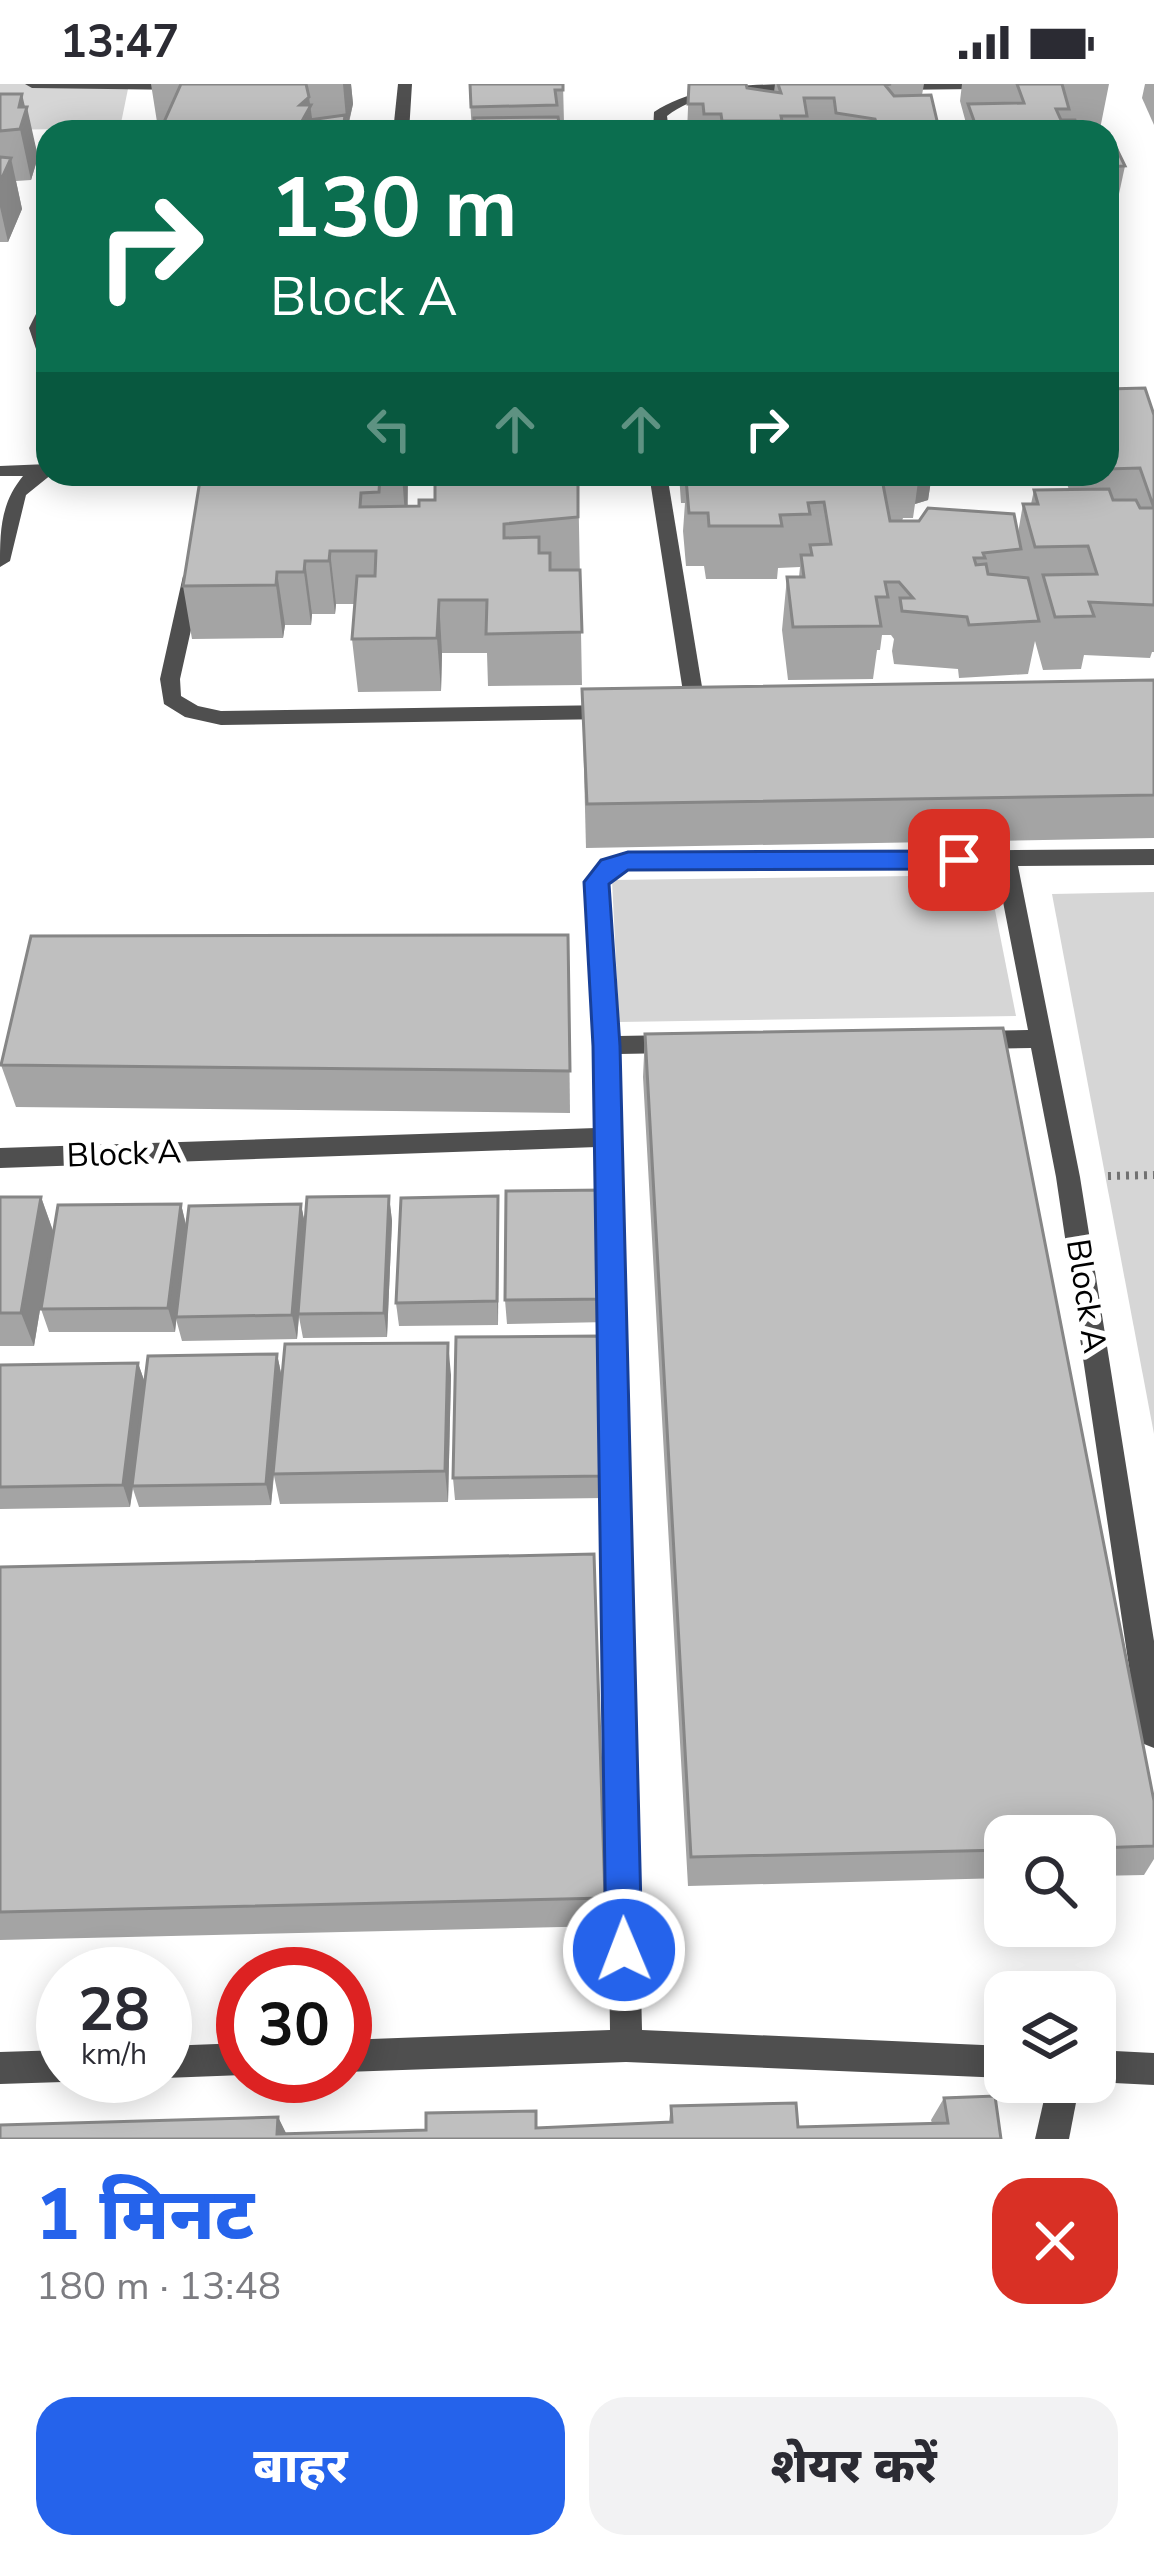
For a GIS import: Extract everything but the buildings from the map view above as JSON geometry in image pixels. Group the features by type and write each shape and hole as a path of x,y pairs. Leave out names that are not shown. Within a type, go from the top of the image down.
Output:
{"street":[{"path":"32,84 203,86"},
{"path":"402,120 405,84"},
{"path":"867,86 1054,84"},
{"path":"660,120 671,98 703,88 820,87"},
{"path":"0,471 36,470"},
{"path":"0,561 15,492 36,477"},
{"path":"660,486 696,711"},
{"path":"201,542 170,679 171,699 192,712 220,718 625,712"},
{"path":"673,711 719,710"},
{"path":"626,2046 607,1046 596,882 610,867 628,861 1154,857"},
{"name":"Block A","path":"1006,860 1042,1039 1154,1735"},
{"path":"950,1040 1042,1039"},
{"path":"607,1046 698,1044"},
{"name":"Block A","path":"0,1159 608,1138"},
{"path":"372,2055 626,2046 984,2061"},
{"path":"0,2068 36,2067"},
{"path":"1116,2067 1154,2068"},
{"path":"1052,2139 1060,2103"}],"shaded area":[{"path":"0,84 129,84 122,120 36,120 36,129 0,130"},
{"path":"988,875 1016,1016 619,1022 612,880"},
{"path":"1154,892 1154,1434 1052,894"}],"route":[{"path":"624,1950 607,1046 596,882 610,867 628,861 959,860"}]}
